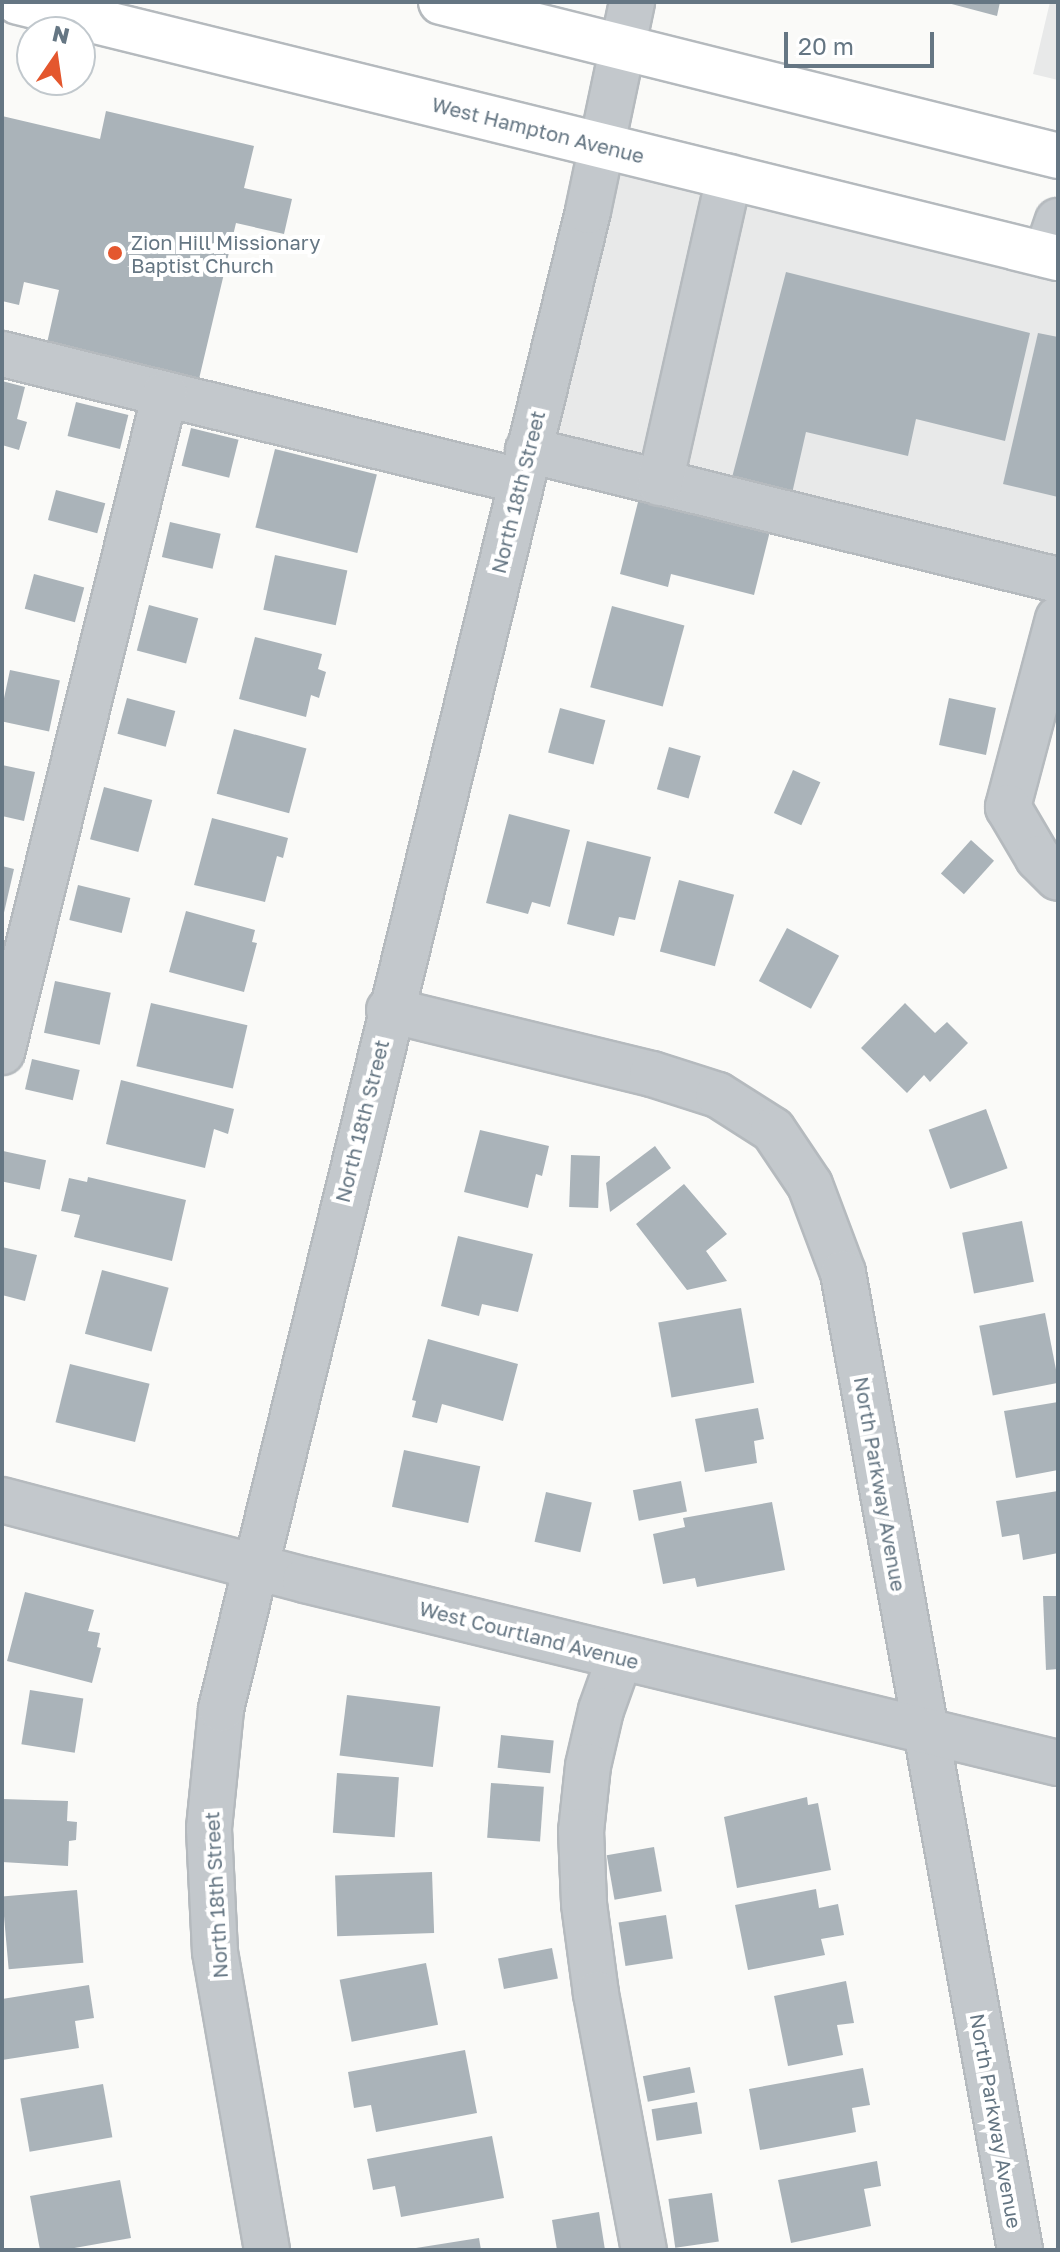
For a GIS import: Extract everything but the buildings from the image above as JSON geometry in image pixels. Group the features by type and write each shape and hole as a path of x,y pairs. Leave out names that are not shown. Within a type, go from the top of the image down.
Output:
{"main road":[{"name":"West Hampton Avenue","path":"18,2 729,177 1054,245"},
{"path":"441,2 1058,156"}],"street":[{"name":"North 18th Street","path":"267,2250 215,1952 209,1828 221,1709 389,1010 603,146 632,2"},
{"path":"660,483 729,177"},
{"path":"2,354 165,394 524,466 660,483 1058,580"},
{"path":"2,1052 165,394"},
{"path":"1058,619 1008,807 1038,858 1058,878"},
{"name":"North Parkway Avenue","path":"389,1010 652,1074 718,1095 773,1130 810,1185 843,1273 1020,2250"},
{"name":"West Courtland Avenue","path":"2,1500 254,1567 1058,1763"},
{"path":"620,1657 601,1710 588,1766 581,1831 583,1889 596,1994 644,2250"}],"shaded area":[{"path":"1050,2 1058,2 1058,80 1033,74"},
{"path":"603,146 1058,258 1058,580 528,450"}],"place":[{"name":"Zion Hill Missionary Baptist Church","path":"115,253"}]}
